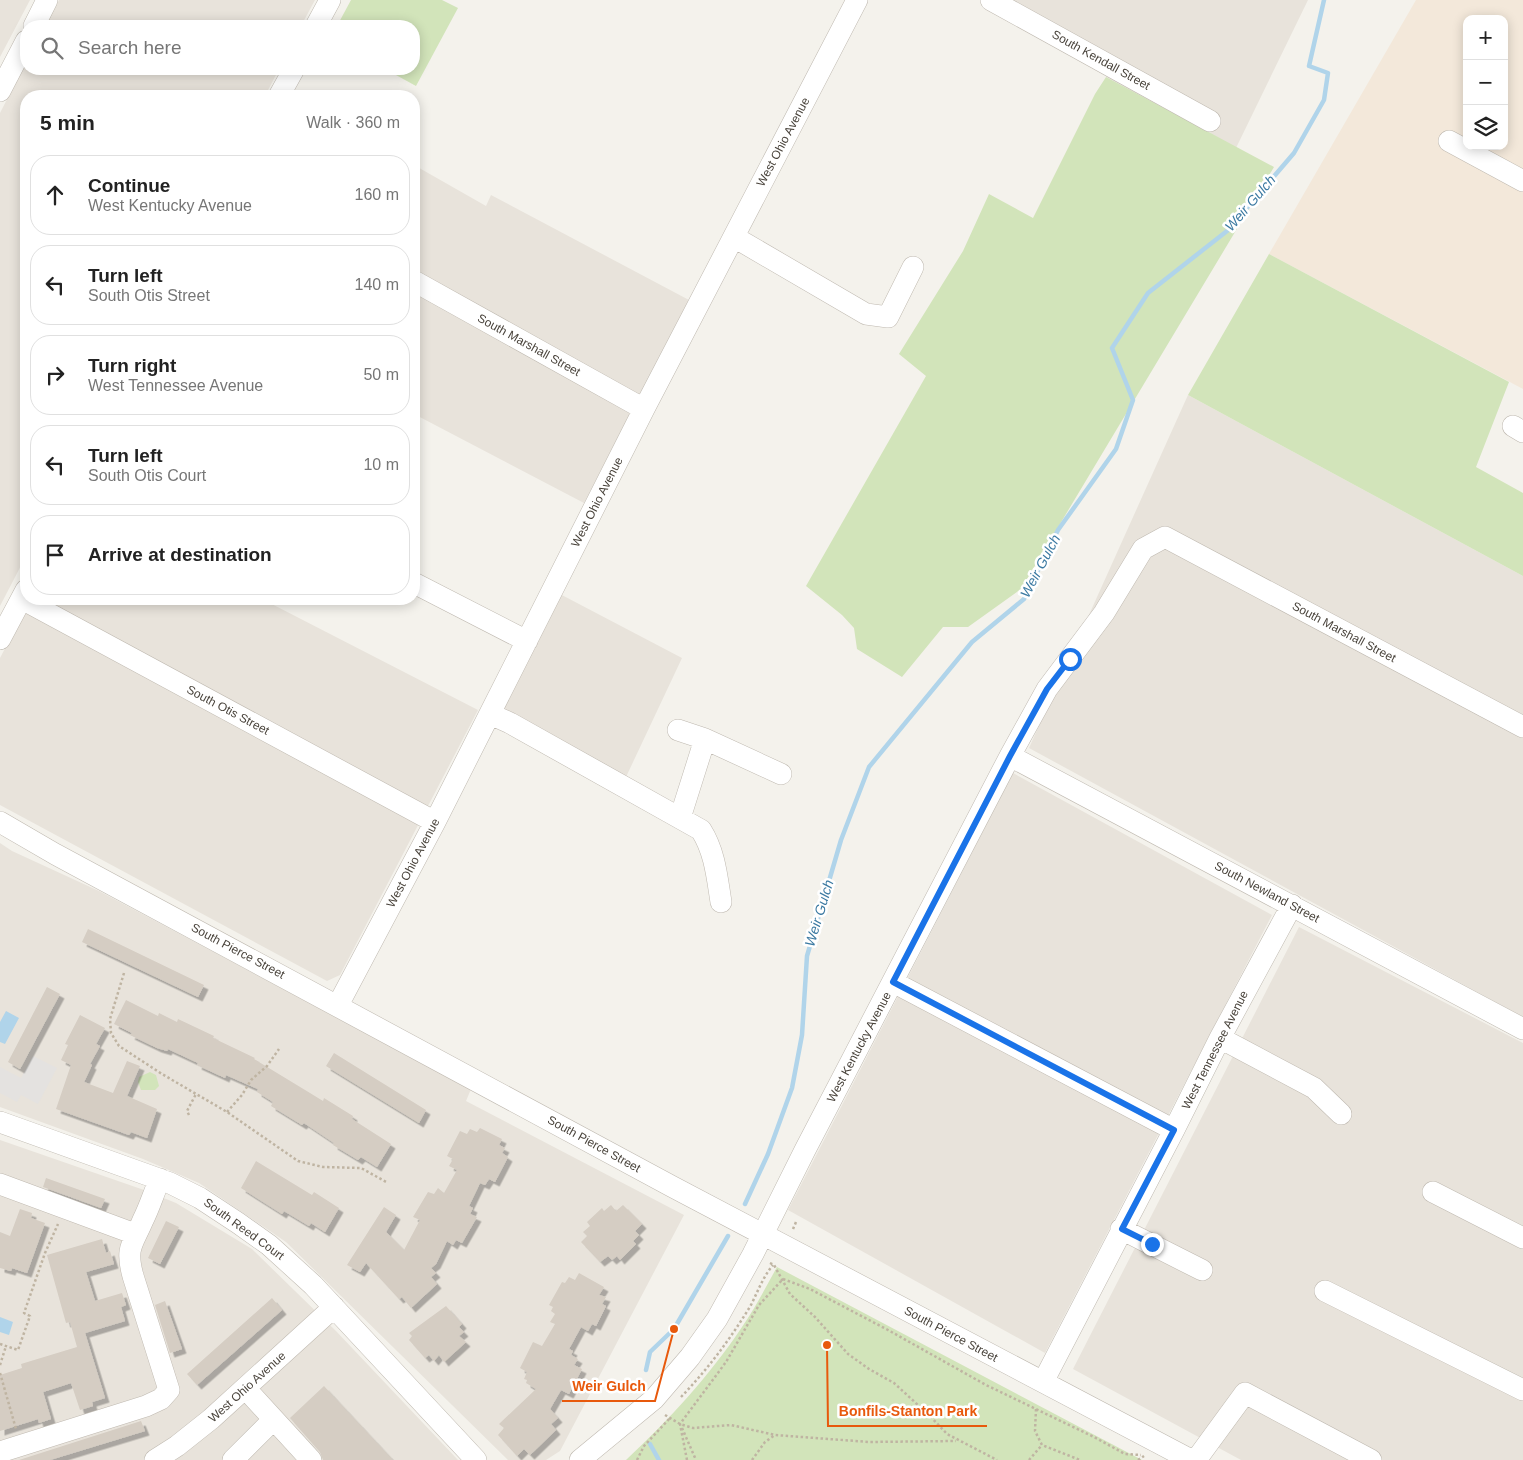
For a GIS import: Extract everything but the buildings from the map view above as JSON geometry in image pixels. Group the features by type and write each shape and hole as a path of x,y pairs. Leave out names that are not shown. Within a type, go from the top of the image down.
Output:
{"street":[{"path":"37,20 48,0"},
{"path":"319,20 330,0"},
{"name":"West Ohio Avenue","path":"338,1005 435,822 644,409 857,0"},
{"name":"South Kendall Street","path":"991,0 1210,121"},
{"path":"2,82 20,51"},
{"path":"283,90 291,75"},
{"path":"1449,141 1523,181"},
{"path":"734,237 866,314 888,317 913,267"},
{"name":"South Marshall Street","path":"420,283 644,409"},
{"name":"South Marshall Street","path":"1165,537 1523,727"},
{"name":"West Kentucky Avenue","path":"580,1460 654,1399 690,1357 720,1314 1010,756 1047,689 1104,613 1143,549 1165,537"},
{"path":"420,586 527,640"},
{"path":"0,639 20,602"},
{"name":"South Otis Street","path":"44,605 435,822"},
{"path":"490,714 510,723 701,830 707,840 716,866 721,902"},
{"path":"678,730 705,739 781,774"},
{"path":"680,818 705,739"},
{"name":"South Newland Street","path":"1010,756 1523,1030"},
{"name":"South Pierce Street","path":"0,822 763,1234 1191,1460"},
{"name":"West Tennessee Avenue","path":"1043,1382 1220,1038 1292,905"},
{"path":"893,982 1174,1130"},
{"path":"1220,1038 1314,1088 1341,1114"},
{"name":"South Reed Court","path":"0,1122 160,1179 200,1198 256,1235 291,1264 334,1307 476,1460"},
{"path":"0,1452 152,1404 161,1399 169,1390 130,1265 130,1245 146,1214 160,1179"},
{"path":"0,1184 135,1234"},
{"path":"1433,1192 1523,1238"},
{"path":"1122,1229 1202,1270"},
{"path":"1325,1291 1523,1390"},
{"name":"West Ohio Avenue","path":"155,1460 185,1441 334,1307"},
{"path":"245,1388 311,1460"},
{"path":"1196,1460 1245,1393 1371,1460"},
{"path":"234,1460 273,1420"}],"path":[{"path":"124,972 110,1019 110,1030 114,1039 124,1049 226,1112 298,1161 323,1167 359,1167 388,1183"},
{"path":"226,1112 242,1096 251,1080 272,1060 279,1048"},
{"path":"189,1115 187,1111 196,1094"},
{"path":"0,1344 18,1350 30,1316 24,1313 45,1253 66,1208"},
{"path":"774,1265 790,1294 815,1317 848,1354 894,1383 947,1434 996,1460"},
{"path":"783,1279 810,1289 986,1385 1125,1454 1145,1455 1138,1460"},
{"path":"687,1460 680,1424 726,1362 759,1305 783,1279"},
{"path":"0,1365 6,1346"},
{"path":"0,1373 21,1445"},
{"path":"1036,1409 1035,1431 1042,1445 1080,1460"},
{"path":"665,1415 680,1424 694,1428 731,1425 775,1435 869,1442 959,1441"},
{"path":"637,1460 644,1446 670,1418"},
{"path":"680,1424 696,1460"},
{"path":"752,1460 765,1442 775,1435"},
{"path":"1030,1460 1042,1445"}],"shaded area":[{"path":"0,0 30,0 0,57"},
{"path":"59,0 315,0 304,20 48,20"},
{"path":"1000,0 1308,0 1236,148 1106,77 1114,57"},
{"path":"1416,0 1523,0 1523,389 1269,254"},
{"path":"20,74 276,75 268,90 20,90 20,568 0,606 0,113"},
{"path":"420,168 486,206 491,195 689,300 584,503 420,417"},
{"path":"1188,395 1523,576 1523,1017 1029,748"},
{"path":"558,593 682,658 626,777 500,709"},
{"path":"28,605 274,605 478,710 340,975 327,981 0,805 0,658"},
{"path":"1013,773 1272,915 1045,1353 788,1210"},
{"path":"0,843 12,851 99,891 471,1089 466,1101 684,1215 560,1451 546,1460 508,1460 286,1242 199,1183 143,1159 0,1107"},
{"path":"1299,927 1523,1043 1523,1460 1241,1460 1073,1369"},
{"path":"33,1056 57,1068 38,1104 21,1095 17,1102 0,1093 0,1067 21,1078"},
{"path":"0,1140 176,1203 252,1249 336,1331 458,1460 0,1460"}],"green space":[{"path":"351,0 442,0 458,8 416,86 396,75 420,75 420,20 340,20"},
{"path":"1106,77 1274,167 1021,589 968,627 943,627 902,677 857,649 854,628 842,615 806,586 926,376 899,354 963,251 989,194 1033,218 1095,94"},
{"path":"1269,254 1509,382 1476,467 1523,493 1523,576 1188,395"},
{"path":"150,1072 156,1075 159,1086 155,1090 141,1090 138,1082 139,1077"},
{"path":"777,1267 1142,1460 626,1460 673,1413 716,1363 747,1320"}],"water":[{"path":"6,1011 19,1018 5,1044 0,1042 0,1022"},
{"path":"0,1317 13,1322 9,1335 0,1332"}],"waterway":[{"name":"Weir Gulch","path":"745,1204 768,1154 792,1088 802,1035 807,956 841,840 869,767 972,642 1024,599 1058,530 1116,449 1133,400 1112,348 1148,293 1227,231 1294,153 1324,100 1328,73 1309,66 1324,0"},
{"name":"Weir Gulch","path":"646,1370 650,1352 674,1329 728,1236"},
{"name":"Weir Gulch","path":"650,1444 659,1460"}],"place":[{"name":"Weir Gulch","path":"674,1329"},
{"name":"Bonfils-Stanton Park","path":"827,1345"}],"route":[{"path":"1070,659 1047,689 1010,756 893,982 1174,1130 1122,1229 1152,1244"}]}
